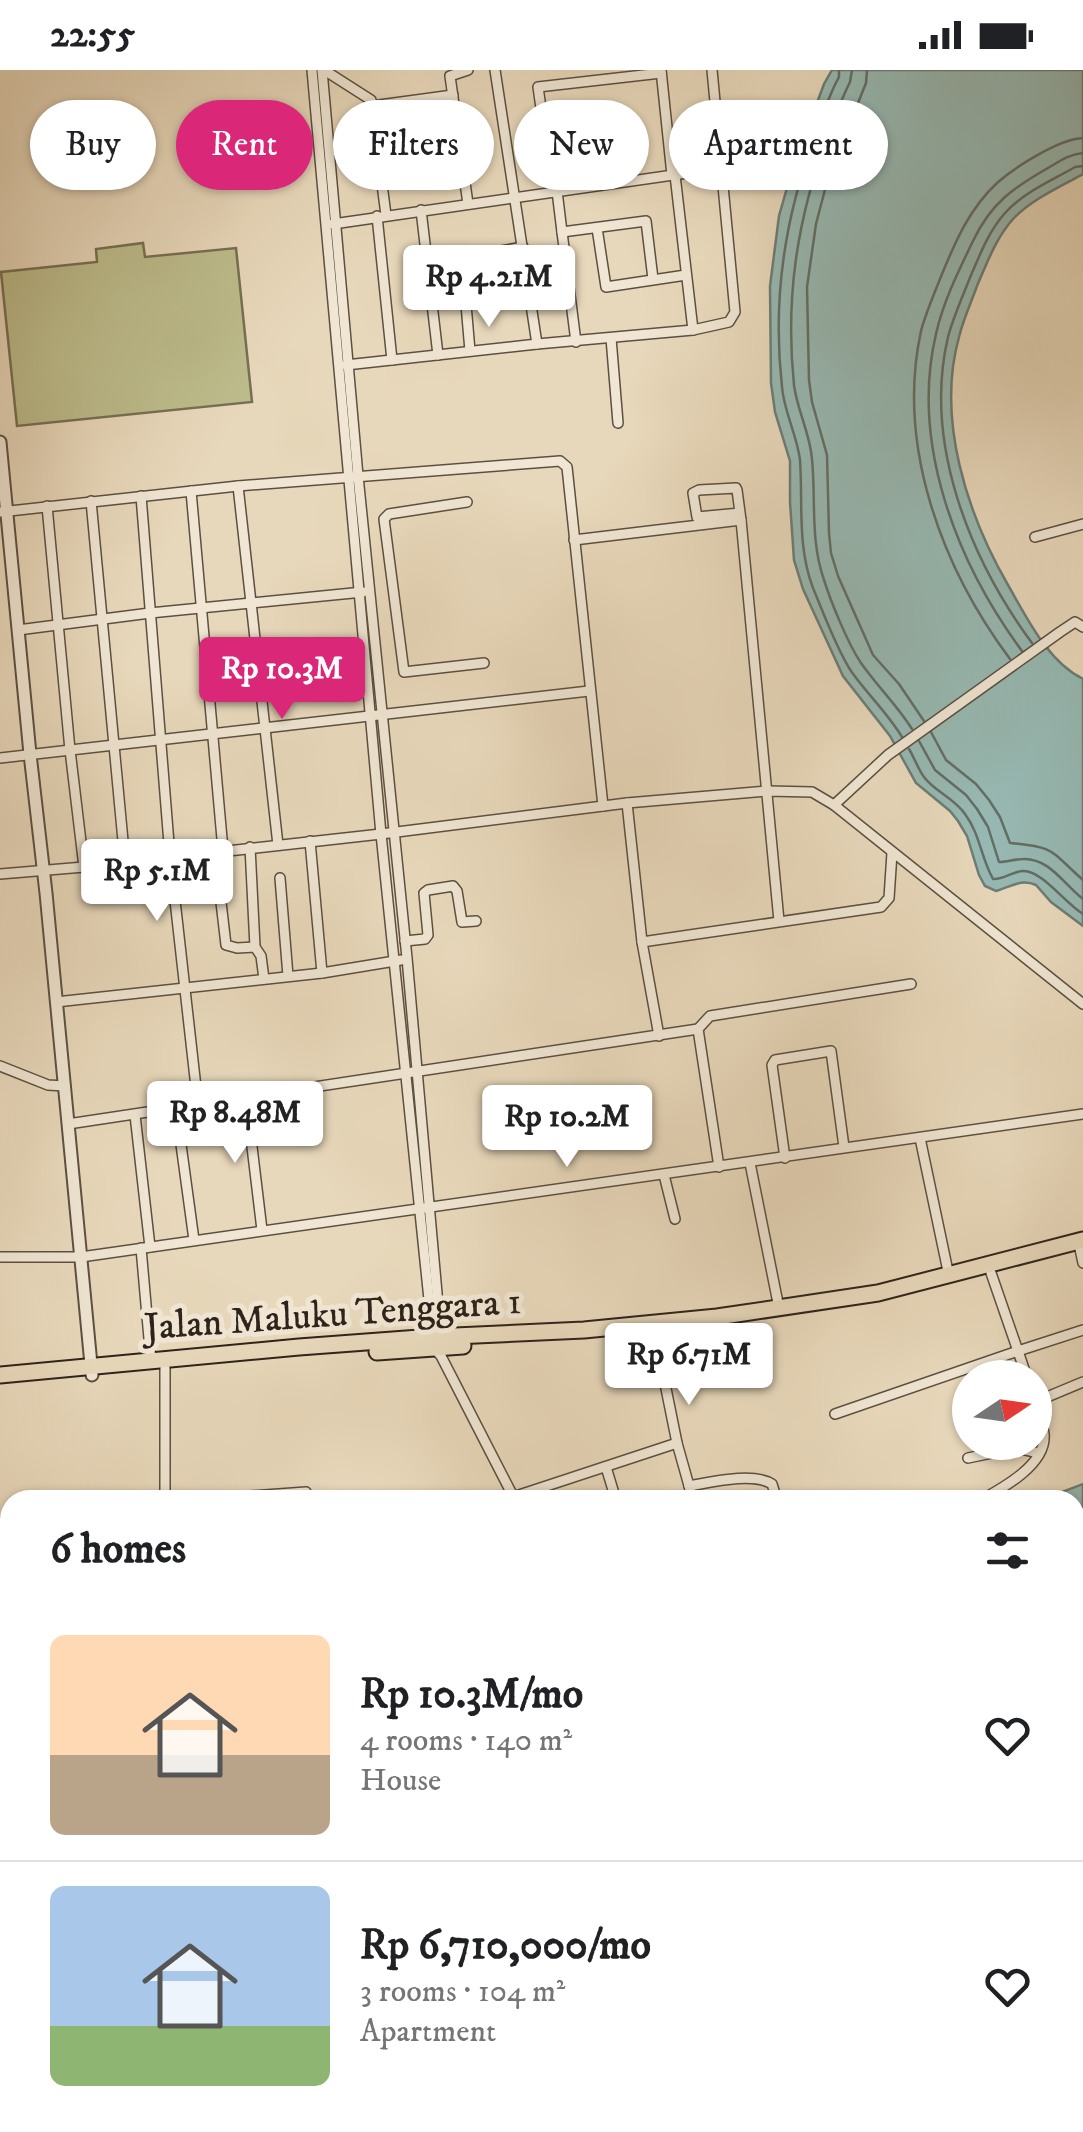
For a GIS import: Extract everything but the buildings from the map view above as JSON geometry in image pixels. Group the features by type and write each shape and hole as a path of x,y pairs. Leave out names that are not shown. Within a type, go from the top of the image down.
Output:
{"highway":[{"name":"Jalan Maluku Tenggara 1","path":"653,1328 878,1292 1082,1250"},
{"name":"Jalan Maluku Tenggara 1","path":"0,1383 158,1365 438,1345 478,1336 653,1328 846,1307 1082,1250"},
{"name":"Jalan Maluku Tenggara 1","path":"0,1375 92,1371"}],"street":[{"path":"312,70 364,592 381,834 438,1345 510,1490"},
{"path":"323,70 330,224"},
{"path":"323,70 370,100"},
{"path":"454,100 450,75 468,70"},
{"path":"495,70 537,344"},
{"path":"712,70 715,100"},
{"path":"576,342 538,87 661,71 669,135"},
{"path":"416,100 453,95"},
{"path":"330,224 669,176"},
{"path":"381,190 392,360"},
{"path":"466,190 468,204"},
{"path":"676,190 693,330"},
{"path":"343,365 693,330 729,322 735,312 724,190"},
{"path":"421,210 438,355"},
{"path":"562,232 646,221 653,279"},
{"path":"597,228 606,287 686,276"},
{"path":"470,351 462,258 523,246"},
{"path":"610,338 618,423"},
{"path":"0,442 92,1371"},
{"path":"4,512 238,486 560,461 567,467 603,806"},
{"path":"353,476 407,958 410,1074"},
{"path":"238,486 278,844"},
{"path":"740,517 697,517 694,493 736,488 740,517 768,791 779,921"},
{"path":"191,491 226,945 255,948"},
{"path":"141,496 170,856 198,1104"},
{"path":"91,502 126,862"},
{"path":"467,502 385,516 390,565 404,672 484,663"},
{"path":"47,506 84,867"},
{"path":"574,540 740,517"},
{"path":"1035,537 1083,524"},
{"path":"366,567 390,565"},
{"path":"18,630 364,592"},
{"path":"834,805 888,756 1060,632 1079,624 1083,611"},
{"path":"0,758 589,691"},
{"path":"0,874 381,834 627,803 768,791 812,792 834,805 1083,1004"},
{"path":"627,803 642,942 659,1036"},
{"path":"310,841 322,972"},
{"path":"250,847 255,948 261,956 264,979"},
{"path":"642,942 880,907 889,898 892,854"},
{"path":"280,878 288,976"},
{"path":"405,941 425,939 428,935 424,893 428,890 453,886 462,922 476,922"},
{"path":"56,1002 322,972 407,958"},
{"path":"68,1124 659,1036 698,1029 710,1016 912,984"},
{"path":"698,1029 720,1167"},
{"path":"785,1158 772,1065 775,1060 830,1052 844,1147"},
{"path":"0,1066 48,1086 64,1086"},
{"path":"246,1096 262,1230"},
{"path":"176,1108 194,1240"},
{"path":"135,1114 158,1365 164,1490"},
{"path":"0,1257 81,1257 1083,1114"},
{"path":"920,1138 949,1276"},
{"path":"750,1163 779,1308"},
{"path":"664,1175 674,1219"},
{"path":"991,1273 1021,1360"},
{"path":"653,1328 690,1490"},
{"path":"835,1414 1083,1330"},
{"path":"1052,1395 1083,1382"},
{"path":"537,1490 677,1443"},
{"path":"998,1490 1034,1460"},
{"path":"606,1466 613,1490"},
{"path":"689,1486 764,1479 774,1490"}],"shaded area":[{"path":"143,243 145,257 236,248 252,402 17,426 1,272 97,262 96,249"}],"water":[{"path":"832,70 1083,70 1083,174 1021,212 997,242 961,331 951,400 959,465 993,557 1040,638 1059,662 1083,679 1083,926 1036,885 1021,883 996,891 985,886 958,821 916,783 890,736 843,676 794,560 790,461 771,383 770,286 779,216 786,190 888,190 888,100 818,100"}]}
